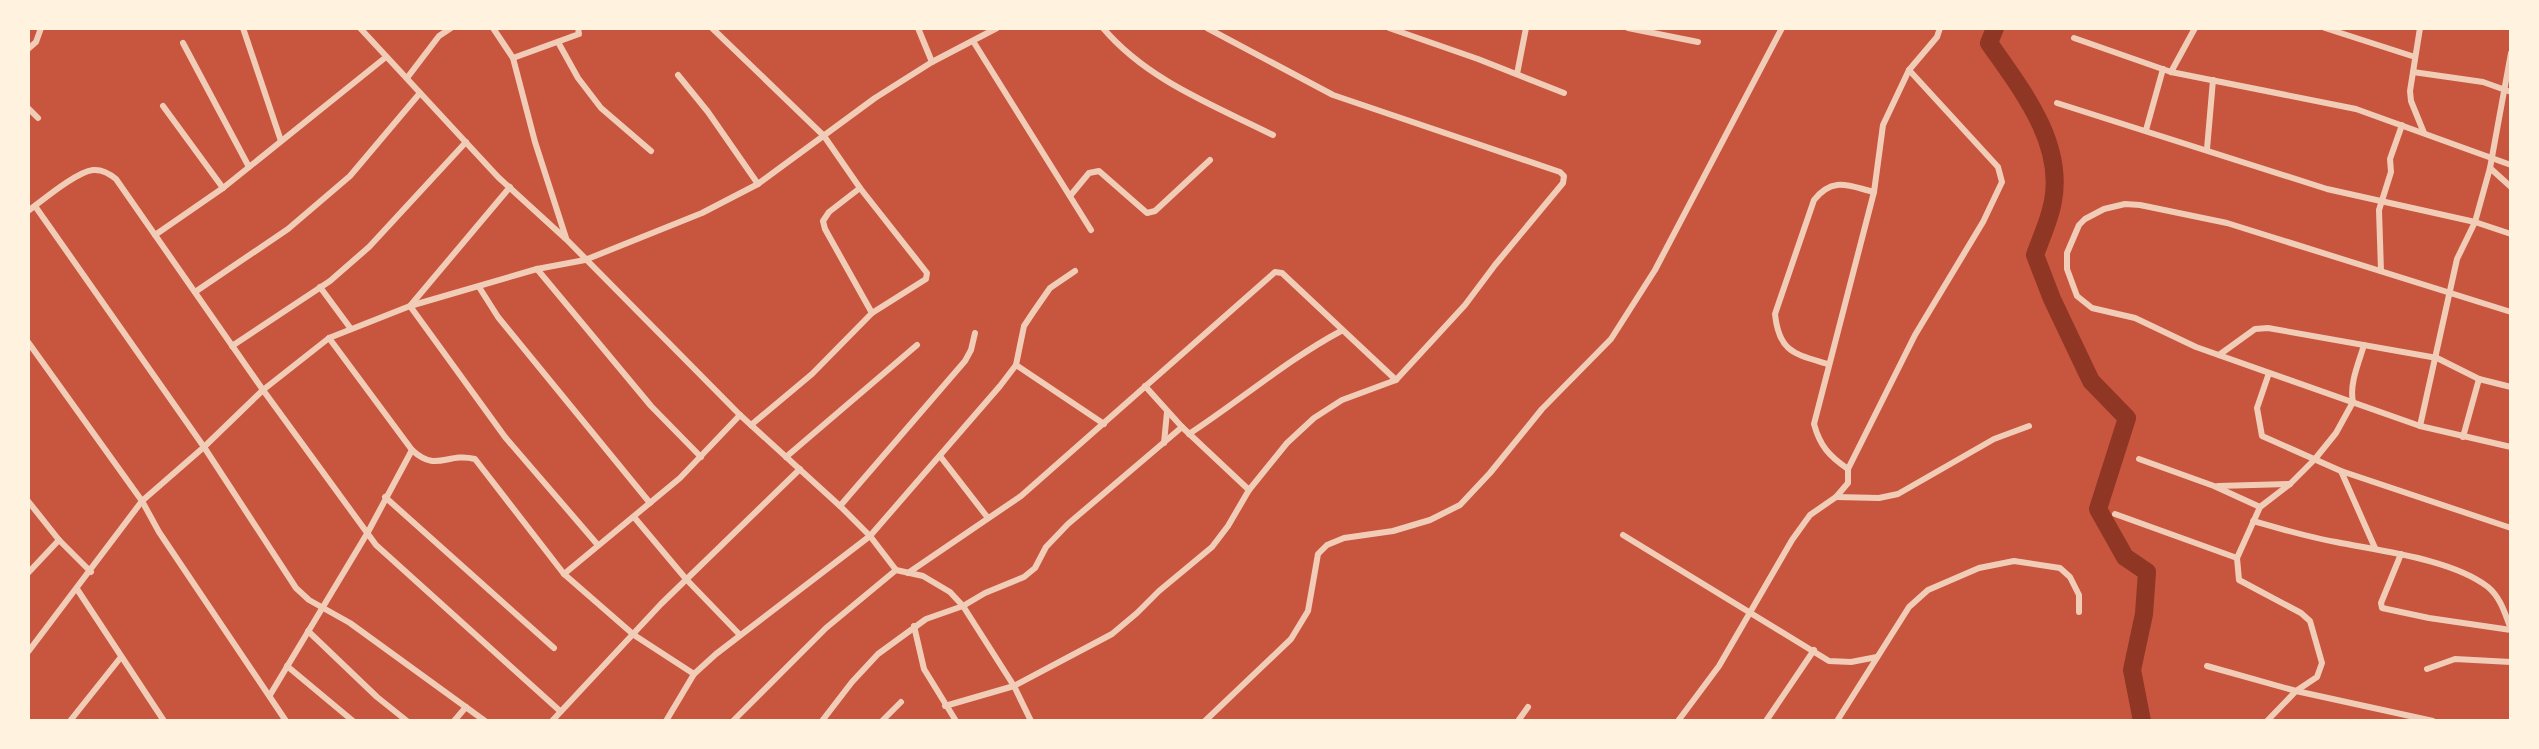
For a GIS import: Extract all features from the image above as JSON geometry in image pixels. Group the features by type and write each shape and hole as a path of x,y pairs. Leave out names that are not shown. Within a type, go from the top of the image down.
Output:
{"street":[{"path":"28,49 36,42 41,28"},
{"path":"243,28 281,141"},
{"path":"360,28 510,187 567,240 740,415 870,536 896,570 938,583 963,606 1014,686 1031,721"},
{"path":"407,78 439,36 451,28"},
{"path":"493,28 513,58 535,142 567,240"},
{"path":"513,58 589,28"},
{"path":"712,28 824,136 860,188 927,273 926,279 872,313 812,374 751,425"},
{"path":"918,28 932,62"},
{"path":"28,652 142,501 263,390 329,338 410,306 537,269 585,260 702,213 758,184 875,98 932,62 997,28"},
{"path":"1103,28 1161,78 1273,135"},
{"path":"945,706 1014,686 1112,634 1137,613 1212,547 1249,490 1287,443 1314,418 1342,400 1396,380 1465,305 1563,183 1564,176 1560,172 1333,95 1207,28"},
{"path":"1389,28 1564,93"},
{"path":"1517,74 1526,28"},
{"path":"1628,28 1698,42"},
{"path":"1205,721 1291,639 1308,611 1318,554 1327,545 1344,538 1393,531 1430,520 1460,505 1542,409 1611,339 1655,270 1782,28"},
{"path":"1848,469 1826,453 1814,424 1874,192 1883,125 1909,70 1937,37 1940,28"},
{"path":"2146,130 2167,71 2195,28"},
{"path":"2325,28 2415,57"},
{"path":"2420,28 2411,101 2424,134"},
{"path":"2074,38 2167,71 2356,109 2511,165"},
{"path":"973,41 1091,230"},
{"path":"558,42 578,78 601,108 651,151"},
{"path":"183,43 249,167"},
{"path":"2420,426 2437,358 2448,292 2457,259 2475,222 2490,168 2508,91 2511,53"},
{"path":"155,235 223,188 386,57"},
{"path":"1678,721 1719,666 1792,540 1810,515 1836,497 1848,483 1848,469 1915,335 1983,222 2002,182 1998,167 1909,70"},
{"path":"2413,72 2483,82 2508,91"},
{"path":"678,75 758,184"},
{"path":"2207,149 2213,80"},
{"path":"195,292 288,229 350,176 420,93"},
{"path":"2057,103 2327,189 2475,222 2511,234"},
{"path":"163,106 223,188"},
{"path":"28,108 38,118"},
{"path":"2381,271 2378,214 2391,172 2390,159 2402,125"},
{"path":"232,346 320,287 369,247 466,142"},
{"path":"1070,196 1089,173 1099,171 1147,213 1155,211 1210,160"},
{"path":"2490,168 2511,187"},
{"path":"28,211 81,175 94,170 108,172 116,179 263,390 388,558 560,711"},
{"path":"1828,364 1791,353 1776,329 1775,314 1814,200 1823,190 1842,184 1874,192"},
{"path":"410,306 510,187"},
{"path":"860,188 829,212 823,221 872,313"},
{"path":"2511,312 2227,223 2140,205 2125,204 2104,209 2085,219 2079,225 2067,253 2067,269 2077,296 2092,308 2135,318 2219,355 2420,426 2511,447"},
{"path":"35,206 204,447 296,588 309,600 363,632 485,721"},
{"path":"537,269 651,406 701,457"},
{"path":"666,721 694,674 870,536 1016,365 1024,326 1050,288 1075,271"},
{"path":"908,573 1032,487 1275,272 1282,273 1396,380"},
{"path":"320,287 351,329"},
{"path":"479,287 498,317 650,503"},
{"path":"410,306 505,437 597,544"},
{"path":"2219,355 2261,327 2437,358 2479,379 2511,387"},
{"path":"1189,434 1284,365 1341,331"},
{"path":"840,506 965,361 975,333"},
{"path":"329,338 412,450 424,460 432,462 466,457 475,459 564,574 634,635 694,674"},
{"path":"28,342 142,501 159,532 286,721"},
{"path":"786,457 917,345"},
{"path":"2267,721 2296,691 2317,677 2322,663 2310,621 2301,613 2239,580 2236,574 2237,558 2260,507 2290,484 2336,433 2353,402 2351,393 2364,345"},
{"path":"1016,365 1104,424"},
{"path":"2269,373 2257,408 2262,436 2341,471 2511,528"},
{"path":"2463,437 2479,379"},
{"path":"1145,386 1189,434 1249,490"},
{"path":"1164,443 1167,412"},
{"path":"564,574 701,457 740,415"},
{"path":"1836,497 1879,498 1898,494 1994,439 2029,426"},
{"path":"822,721 878,654 914,626 1024,577 1035,568 1046,547 1068,524 1182,427"},
{"path":"270,695 368,532 412,450"},
{"path":"940,456 988,518"},
{"path":"2139,459 2214,486 2260,507"},
{"path":"552,721 686,579 800,469"},
{"path":"2341,471 2375,548"},
{"path":"2214,486 2290,484"},
{"path":"385,497 554,648"},
{"path":"28,501 59,540 91,572"},
{"path":"2115,514 2237,558"},
{"path":"634,517 686,579 740,635"},
{"path":"2253,521 2301,535 2401,554 2466,575 2487,587 2498,598 2511,630"},
{"path":"1623,535 1829,661 1838,663 1877,657"},
{"path":"28,573 59,540"},
{"path":"2401,554 2381,603 2382,608 2511,630"},
{"path":"1837,721 1918,596 1995,563 2014,561 2060,568 2070,577 2079,595 2079,612"},
{"path":"733,721 826,628 896,570"},
{"path":"77,589 160,719"},
{"path":"914,626 924,669 956,721"},
{"path":"308,631 377,697 407,721"},
{"path":"1766,721 1814,650"},
{"path":"70,721 121,657"},
{"path":"2427,669 2455,659 2511,662"},
{"path":"287,666 353,721"},
{"path":"2207,666 2296,691 2433,721"},
{"path":"882,721 901,702"},
{"path":"454,721 466,707"},
{"path":"1518,721 1528,707"},
{"path":"2385,721 2389,712"}],"waterway":[{"path":"1995,28 1989,43 2037,117 2052,158 2055,179 2053,201 2035,255 2091,381 2127,418 2098,509 2125,557 2147,572 2144,614 2132,670 2142,721"}]}
